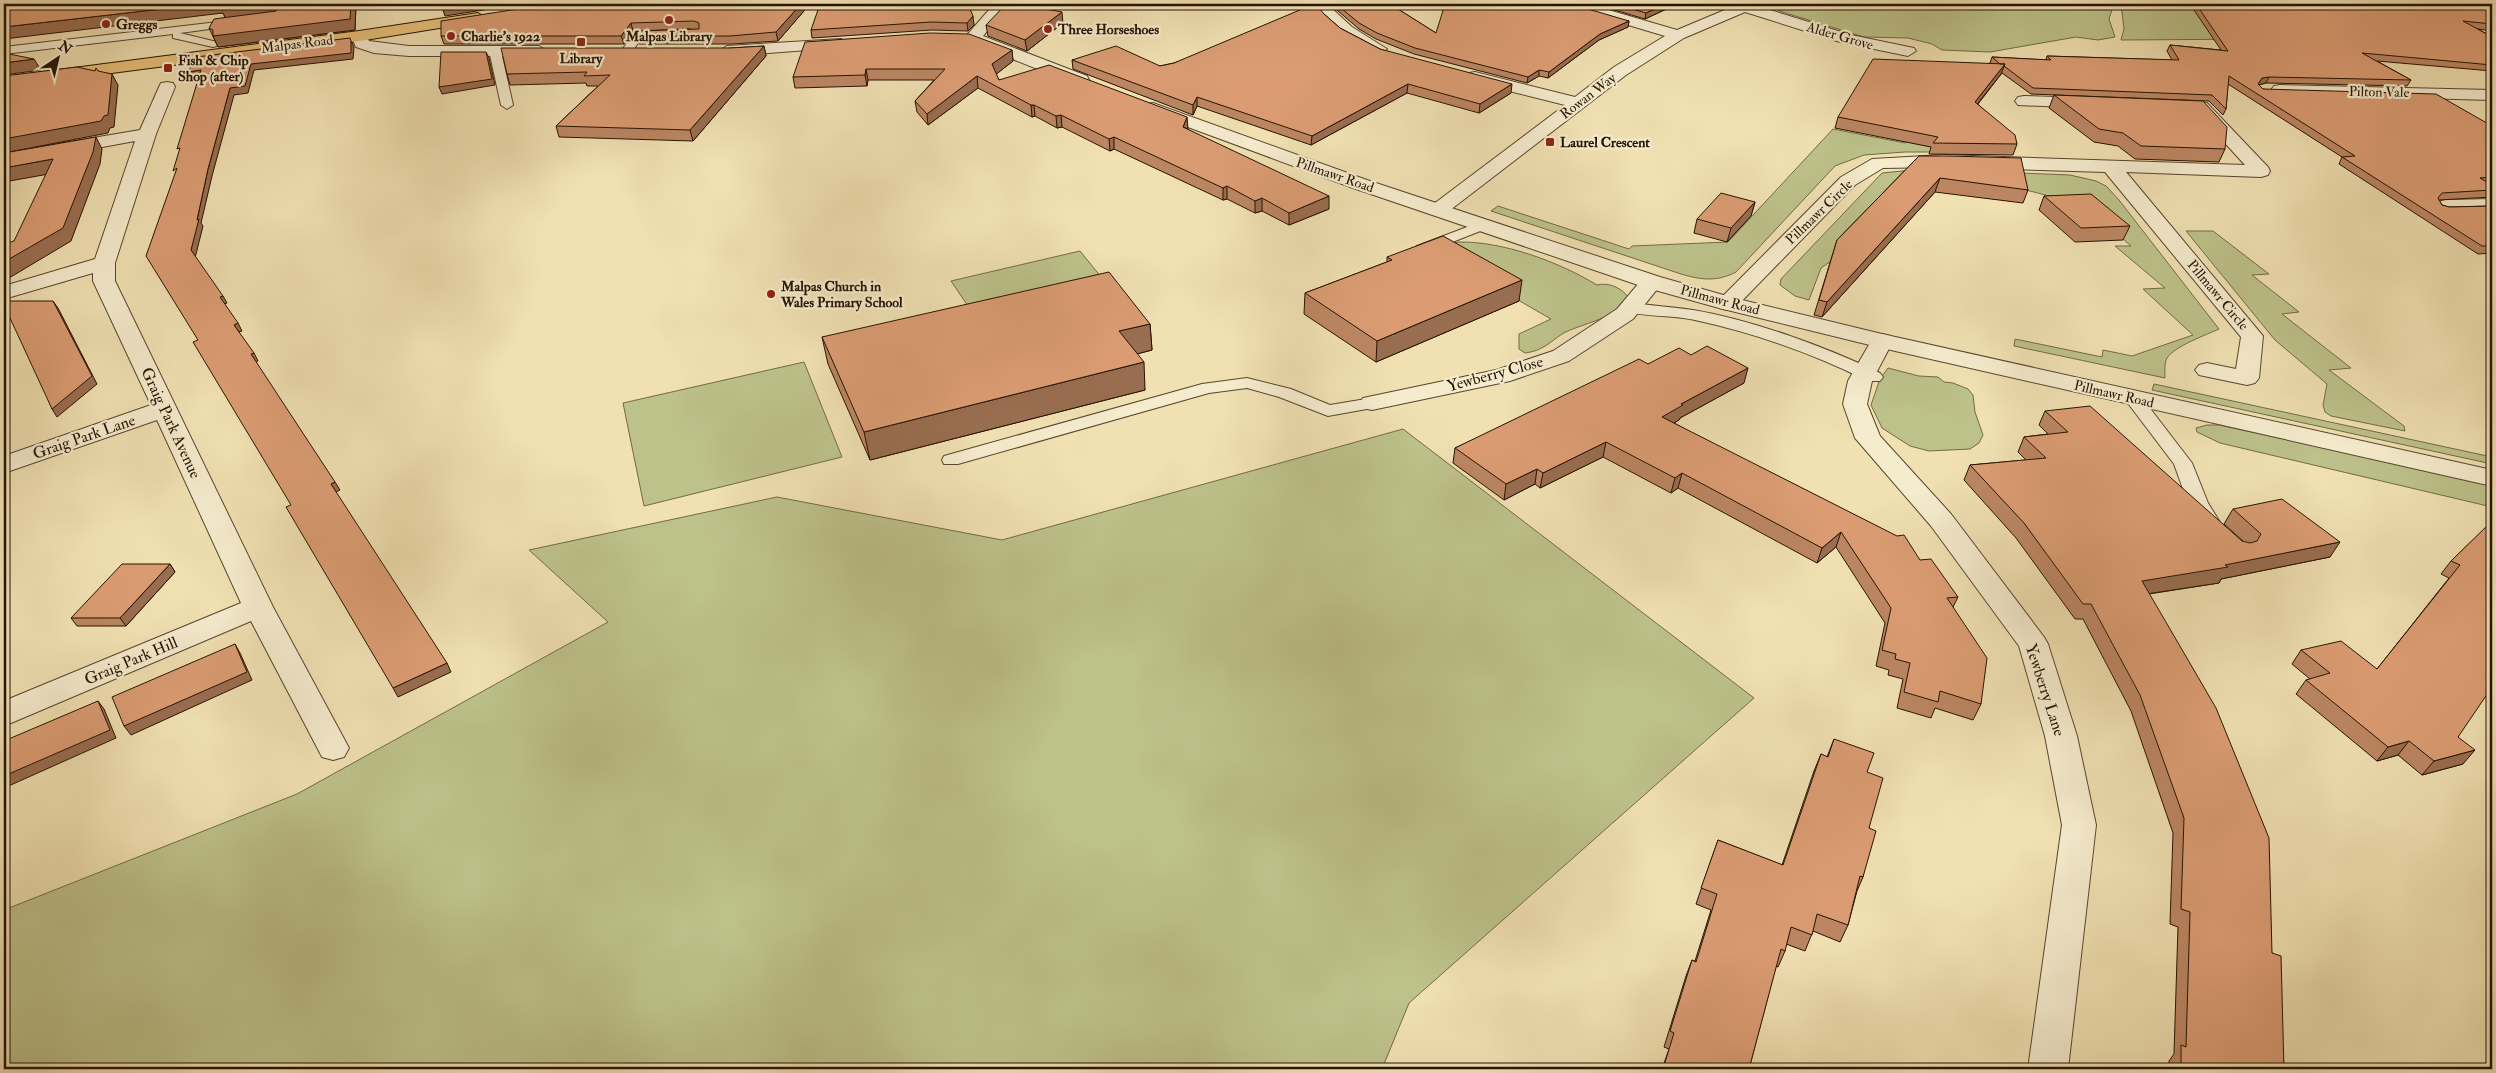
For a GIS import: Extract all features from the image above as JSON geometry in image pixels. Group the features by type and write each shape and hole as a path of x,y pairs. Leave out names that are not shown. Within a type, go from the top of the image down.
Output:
{"main road":[{"name":"Malpas Road","path":"4,70 378,23 494,11 359,36 4,82"},
{"path":"359,36 378,23 393,31"}],"street":[{"path":"1002,4 964,37 1099,87"},
{"path":"1319,4 1333,21 1350,34 1392,54"},
{"path":"1573,4 1678,35"},
{"name":"Rowan Way","path":"1438,210 1620,71 1678,35 1748,5"},
{"name":"Alder Grove","path":"1748,5 1836,36 1886,48 1908,51"},
{"path":"393,31 398,40 405,44 445,51"},
{"path":"359,36 362,44 374,48 409,51 555,51"},
{"path":"712,52 860,42"},
{"path":"609,52 646,52"},
{"path":"1456,72 1578,103"},
{"name":"Graig Park Avenue","path":"167,87 147,134 104,263 104,281 258,607 333,748"},
{"name":"Pilton Vale","path":"2266,90 2492,95"},
{"name":"Pillmawr Road","path":"1135,101 1323,171 1652,282 1727,303 1882,341 2492,478"},
{"path":"2024,101 2103,104"},
{"name":"Pillmawr Circle","path":"1727,303 1848,180 1879,163 1943,161 2261,171 2203,107 2183,106"},
{"path":"4,159 147,134"},
{"name":"Pillmawr Circle","path":"2110,167 2252,336 2247,378 2207,370"},
{"path":"2445,206 2492,205"},
{"path":"4,293 104,263"},
{"name":"Yewberry Close","path":"1372,403 1502,376 1561,356 1625,314 1652,282"},
{"name":"Yewberry Lane","path":"1882,341 1869,375 1860,381 1855,404 1868,438 1941,520 2033,644 2061,736 2079,825 2048,1069"},
{"name":"Graig Park Lane","path":"4,465 164,409"},
{"name":"Graig Park Hill","path":"4,714 258,607"}],"lane":[{"path":"4,51 248,22"},
{"path":"160,33 213,44"},
{"path":"627,52 637,35 677,34"},
{"path":"500,50 496,55 507,105"},
{"path":"1409,254 1483,225"},
{"path":"1629,308 1694,315 1741,327 1834,357 1869,375"},
{"path":"951,460 1208,388 1247,383 1285,393 1328,411 1372,403"},
{"path":"2134,398 2183,462 2198,503 2213,527 2227,538"}],"green space":[{"path":"1781,4 2114,4 2109,19 2115,37 2098,40 2076,37 1990,52 1942,50 1932,44 1908,38 1864,37 1779,11 1777,8"},
{"path":"2121,4 2202,4 2407,38 2121,40 2124,29"},
{"path":"1833,129 1905,143 1910,132 1944,139 1938,152 1864,155 1835,166 1736,272 1716,279 1695,278 1681,274 1491,211 1498,206 1629,249 1632,246 1728,242"},
{"path":"1922,169 2070,175 2096,181 2106,186 2119,200 2219,329 2191,341 2171,354 2165,363 2165,378 2014,346 2015,339 2102,357 2103,350 2132,356 2193,335 2143,289 2165,288 2115,246 2131,246 2084,205 2026,190 1950,180 1821,268 1809,300 1795,296 1780,285 1781,279 1882,173"},
{"path":"2186,231 2213,231 2269,274 2252,275 2299,312 2282,314 2351,368 2329,370 2404,426 2405,431 2331,416 2325,412 2323,405 2327,384 2275,340"},
{"path":"1458,242 1493,245 1512,249 1566,268 1597,285 1606,284 1615,287 1623,291 1629,298 1625,305 1609,315 1569,330 1541,348 1525,353 1519,349 1519,334 1551,319 1433,251"},
{"path":"1080,251 1106,283 970,309 951,281"},
{"path":"804,362 842,457 644,506 623,403"},
{"path":"1888,368 1919,376 1938,377 1944,382 1953,383 1968,389 1973,395 1975,412 1983,435 1979,443 1970,449 1929,451 1910,446 1882,428 1871,405 1880,379"},
{"path":"2154,384 2492,457 2492,464 2152,390"},
{"path":"2207,425 2219,425 2492,484 2492,507 2220,443 2197,432 2196,428"},
{"path":"1403,429 1754,698 1409,1003 1382,1069 4,1069 4,910 297,794 608,622 529,550 777,497 1002,540"}],"building":[{"path":"4,4 205,4 4,27"},
{"path":"223,4 260,4 221,8"},
{"path":"278,4 351,4 350,19 213,36 213,30 209,28 214,19 276,11"},
{"path":"442,4 466,4 442,7"},
{"path":"550,4 801,4 776,32 730,36 637,36 640,31 699,29 699,23 694,21 631,23 621,36 441,36 441,21"},
{"path":"820,4 968,4 973,16 967,23 931,22 811,30"},
{"path":"1006,4 1021,4 1062,12 1025,40 986,25"},
{"path":"1314,4 1340,28 1380,49 1512,84 1480,104 1408,84 1312,136 1197,97 1193,105 1072,60 1116,46 1160,66 1174,63"},
{"path":"1336,4 1390,4 1436,33 1445,4 1571,4 1629,21 1600,34 1549,72 1539,70 1528,77 1415,48 1377,33 1359,23"},
{"path":"1615,4 1666,4 1646,13"},
{"path":"2196,4 2492,4 2492,24 2463,21 2492,37 2492,65 2362,53 2411,80 2269,77 2262,78 2258,84 2263,89 2436,94 2492,126 2492,177 2480,178 2492,185 2492,190 2442,193 2438,198 2442,205 2449,207 2492,206 2492,246 2482,246 2342,157 2355,156 2229,76 2226,109 2212,95 2033,88 2004,66 2005,64 2000,64 1992,57 2051,60 2047,56 2179,60 2170,45 2228,51"},
{"path":"930,33 969,34 1012,50 992,64 999,80 1049,65 1187,117 1183,127 1329,196 1289,213 1262,198 1255,201 1227,186 1223,188 1114,137 1109,139 1061,115 1056,116 977,76 927,114 915,101 945,69 866,69 865,75 793,77 805,42"},
{"path":"350,38 351,53 251,64 245,86 230,88 208,169 191,250 223,296 220,297 238,323 234,325 254,353 251,354 335,482 331,484 447,663 393,688 286,507 291,505 193,342 198,340 146,256 177,168 173,171 180,148 177,149 201,70 188,72 196,57"},
{"path":"764,46 690,130 556,126 610,75 584,76 587,72 507,74 501,48 730,48"},
{"path":"441,52 486,52 492,79 439,87"},
{"path":"4,53 34,59 4,63"},
{"path":"1873,59 2005,64 1975,102 2015,135 2017,144 1933,143 1938,137 1838,117"},
{"path":"77,67 95,71 96,68 98,71 112,74 108,115 104,116 101,121 4,139 4,76"},
{"path":"2054,95 2203,101 2227,127 2225,149 2141,146 2123,133 2099,129"},
{"path":"96,137 93,152 63,228 4,262 4,244 14,241 53,159 4,168 4,153"},
{"path":"1919,156 2021,158 2028,190 1940,178 1827,302 1819,300 1837,240"},
{"path":"1721,193 1755,202 1731,228 1697,219"},
{"path":"2091,194 2130,226 2081,228 2044,196"},
{"path":"1443,236 1522,280 1377,341 1305,293 1392,260 1387,257"},
{"path":"1109,272 1150,324 1119,331 1144,362 864,432 822,337"},
{"path":"4,301 53,301 92,376 52,409 4,305"},
{"path":"1707,346 1748,368 1681,404 1683,405 1662,417 1897,536 1904,535 1920,560 1931,559 1958,597 1947,598 1987,658 1981,704 1940,691 1938,702 1904,692 1910,663 1895,659 1896,654 1882,650 1891,608 1841,532 1822,548 1682,473 1675,478 1606,442 1543,473 1537,469 1506,484 1455,448 1639,359 1648,364 1679,348 1691,355"},
{"path":"2090,406 2242,541 2250,543 2257,541 2261,534 2233,509 2282,499 2340,542 2225,565 2228,567 2142,581 2216,708 2269,838 2272,953 2281,956 2284,1069 2181,1069 2181,1045 2186,1047 2190,912 2181,909 2184,818 2140,695 2091,604 2083,604 2024,523 1970,465 2046,458 2024,437 2068,432 2045,411"},
{"path":"2491,522 2492,638 2489,642 2492,643 2492,687 2458,737 2475,750 2434,761 2409,741 2388,747 2306,680 2330,673 2301,650 2341,641 2377,669 2460,565 2451,561"},
{"path":"122,564 170,564 120,618 71,618"},
{"path":"235,644 247,672 124,726 112,697"},
{"path":"98,701 110,730 4,776 4,741"},
{"path":"1834,739 1874,753 1867,772 1883,778 1869,828 1876,831 1863,877 1860,876 1848,925 1817,914 1812,935 1791,927 1785,951 1781,949 1749,1069 1663,1069 1674,1033 1670,1031 1692,960 1696,962 1717,894 1701,888 1718,840 1783,865 1821,754 1828,757"}],"place":[{"name":"Malpas Library","path":"669,20"},
{"name":"Greggs","path":"106,24"},
{"name":"Three Horseshoes","path":"1048,29"},
{"name":"Charlie's 1922","path":"451,36"},
{"name":"Library","path":"581,42"},
{"name":"Fish & Chip Shop (after)","path":"168,68"},
{"name":"Laurel Crescent","path":"1550,142"},
{"name":"Malpas Church in Wales Primary School","path":"771,294"}]}
